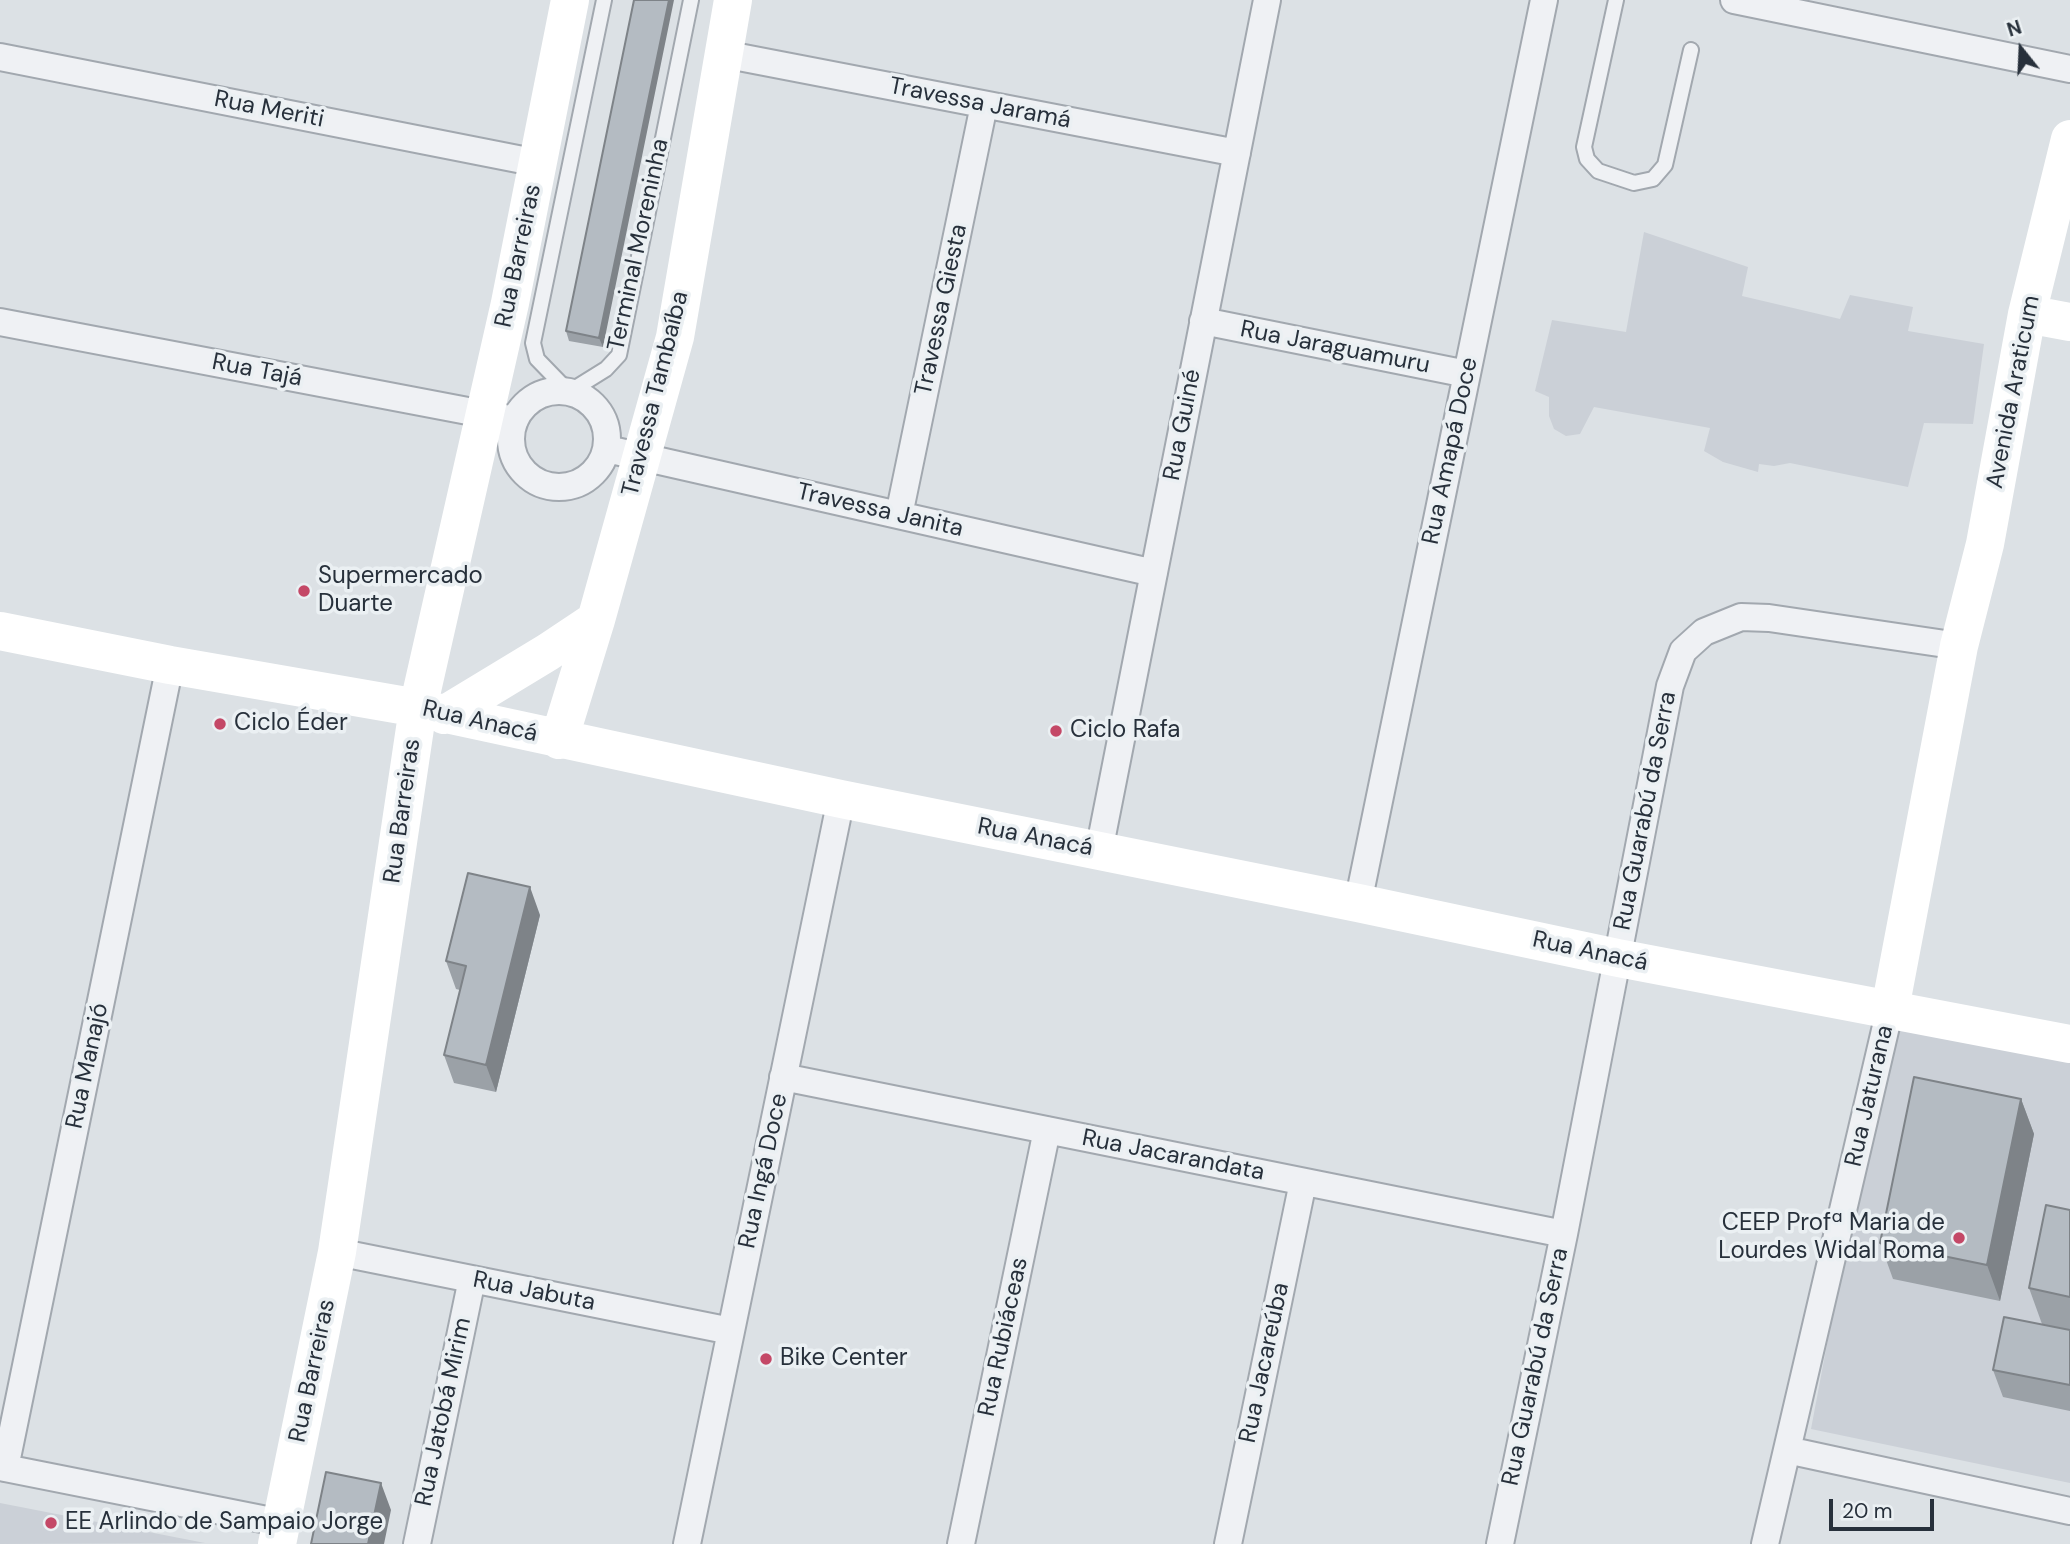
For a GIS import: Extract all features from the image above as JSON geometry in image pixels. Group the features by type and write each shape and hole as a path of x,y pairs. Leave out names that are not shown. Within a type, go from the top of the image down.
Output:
{"street":[{"name":"Rua Barreiras","path":"279,1534 337,1252 431,712 499,417 538,163 570,0"},
{"name":"Travessa Tambaíba","path":"559,740 597,620 624,453 675,337 733,0"},
{"name":"Rua Guiné","path":"1099,851 1267,0"},
{"name":"Rua Amapá Doce","path":"1358,903 1544,0"},
{"path":"1734,0 2070,69"},
{"name":"Travessa Jaramá","path":"723,54 1237,153"},
{"name":"Rua Meriti","path":"0,57 538,163"},
{"name":"Travessa Giesta","path":"899,515 984,105"},
{"name":"Avenida Araticum","path":"1959,646 1985,544 2027,314 2070,139"},
{"path":"2027,314 2070,322"},
{"name":"Rua Jaraguamuru","path":"1203,321 1467,374"},
{"name":"Rua Tajá","path":"0,322 499,417"},
{"path":"554,391 569,392 583,397 595,407 604,419 608,434 624,453 601,464 592,475 579,483 564,487 547,486 532,479 520,468 513,453 511,436 499,417 524,406 538,396 554,391"},
{"name":"Travessa Janita","path":"624,453 1154,573"},
{"name":"Rua Guarabú da Serra","path":"1500,1544 1564,1234 1670,686 1683,651 1703,632 1741,617 1769,618 1959,646"},
{"path":"431,712 548,652 597,620"},
{"name":"Rua Anacá","path":"0,631 431,712 1618,958 2070,1044"},
{"name":"Rua Jaturana","path":"1765,1544 1890,1009 1959,646"},
{"name":"Rua Manajó","path":"2,1467 170,665"},
{"name":"Rua Ingá Doce","path":"687,1544 841,799"},
{"name":"Rua Jacarandata","path":"783,1077 1564,1234"},
{"name":"Rua Rubiáceas","path":"961,1544 1047,1130"},
{"name":"Rua Jacareúba","path":"1228,1544 1303,1182"},
{"name":"Rua Jabuta","path":"337,1252 731,1331"},
{"name":"Rua Jatobá Mirim","path":"417,1544 472,1279"},
{"path":"1787,1450 2070,1511"},
{"path":"2,1467 279,1534"}],"lane":[{"path":"569,392 537,359 533,343 604,0"},
{"name":"Terminal Moreninha","path":"569,392 606,369 618,355 691,0"},
{"path":"1616,0 1584,147 1587,159 1598,171 1633,183 1653,180 1665,165 1690,50"}],"shaded area":[{"path":"1644,232 1748,267 1742,296 1840,319 1850,295 1913,307 1908,331 1984,344 1973,424 1924,423 1908,487 1790,463 1774,466 1759,464 1758,472 1723,462 1704,451 1710,428 1594,407 1580,434 1566,436 1554,429 1549,416 1549,397 1535,391 1552,320 1626,332"},
{"name":"CEEP Profª Maria de Lourdes Widal Roma","path":"1890,1010 2070,1047 2070,1483 1811,1429"},
{"name":"EE Arlindo de Sampaio Jorge","path":"0,1503 205,1543 0,1544"}],"building":[{"path":"634,0 669,0 599,338 566,331"},
{"path":"468,873 530,887 486,1065 444,1055 466,966 446,961"},
{"path":"1914,1077 2021,1099 1987,1265 1880,1243"},
{"path":"2046,1205 2070,1210 2070,1297 2029,1288"},
{"path":"2004,1317 2070,1330 2070,1385 1993,1370"},
{"path":"326,1472 381,1483 368,1544 311,1544"}],"place":[{"name":"Supermercado Duarte","path":"304,591"},
{"name":"Ciclo Éder","path":"220,724"},
{"name":"Ciclo Rafa","path":"1056,731"},
{"name":"CEEP Profª Maria de Lourdes Widal Roma","path":"1959,1238"},
{"name":"Bike Center","path":"766,1359"},
{"name":"EE Arlindo de Sampaio Jorge","path":"51,1523"}]}
